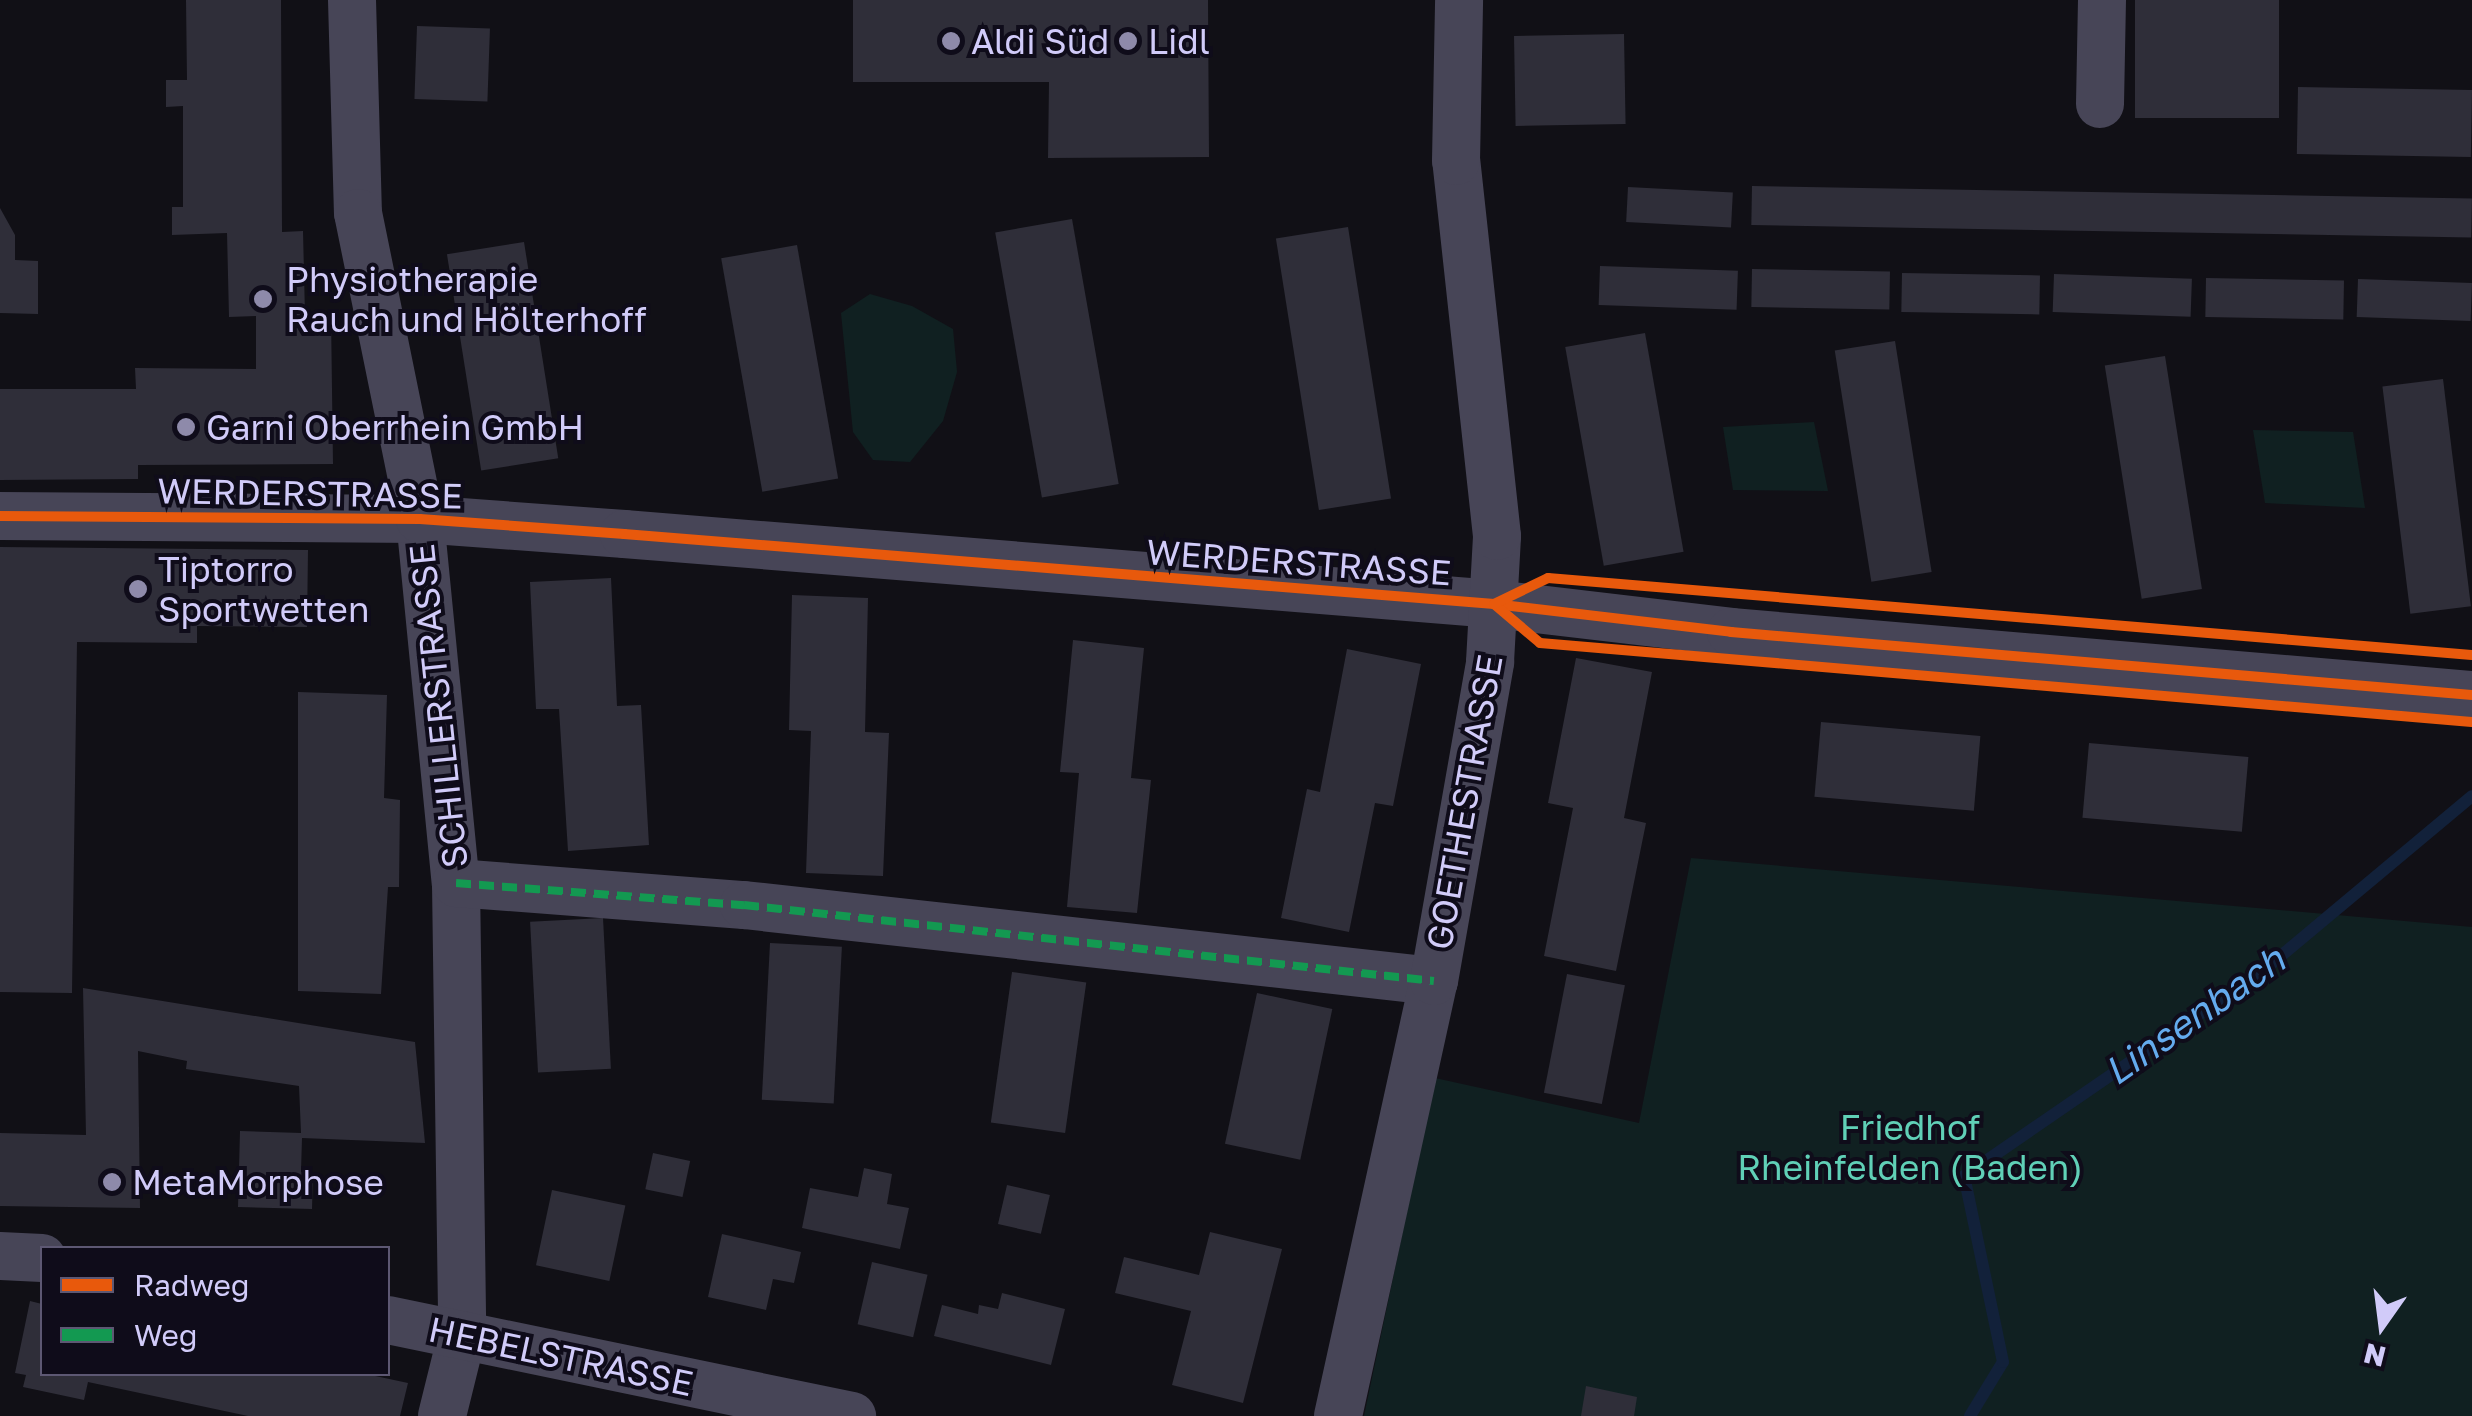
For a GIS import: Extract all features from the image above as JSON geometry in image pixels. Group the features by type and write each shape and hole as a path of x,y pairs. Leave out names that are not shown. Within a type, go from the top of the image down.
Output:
{"street":[{"name":"SCHILLERSTRASSE","path":"352,0 358,213 420,519 456,883 462,1335 442,1416"},
{"name":"GOETHESTRASSE","path":"1338,1416 1434,981 1479,736 1494,604 1497,536 1456,161 1459,0"},
{"path":"2100,104 2102,0"},
{"name":"WERDERSTRASSE","path":"0,516 420,519 1494,604 1731,632 2472,695"},
{"path":"456,883 744,905 1434,981"},
{"path":"0,1256 40,1258"},
{"name":"HEBELSTRASSE","path":"390,1320 852,1416"}],"green space":[{"path":"870,294 912,306 953,329 957,372 943,421 910,462 873,460 853,432 841,313"},
{"path":"1814,422 1828,491 1733,490 1723,427"},
{"path":"2253,430 2353,432 2365,508 2265,503"},
{"name":"Friedhof Rheinfelden (Baden)","path":"1691,858 2472,927 2472,1416 1364,1416 1435,1078 1639,1123"}],"building":[{"path":"186,0 281,0 282,232 303,231 305,315 331,315 333,464 138,465 138,479 0,480 0,389 136,389 135,368 256,369 256,316 229,317 227,233 172,235 172,207 183,207 183,106 166,107 166,80 187,80"},
{"name":"Lidl","path":"853,0 1208,0 1209,157 1048,158 1049,82 853,82"},
{"path":"2135,0 2279,0 2279,118 2135,118"},
{"path":"417,26 490,29 487,102 414,99"},
{"path":"1624,34 1626,124 1516,126 1514,36"},
{"path":"2298,87 2472,90 2471,157 2297,154"},
{"path":"1752,186 2472,199 2471,238 1751,225"},
{"path":"1628,187 1733,192 1731,227 1626,222"},
{"path":"0,208 15,235 15,260 38,261 38,314 0,313"},
{"path":"1072,219 1119,484 1042,497 995,233"},
{"path":"1348,227 1391,499 1319,510 1276,238"},
{"path":"524,242 558,458 481,471 447,254"},
{"path":"797,245 838,478 762,492 721,258"},
{"path":"1600,266 1738,271 1737,310 1599,305"},
{"path":"1752,269 1890,271 1889,309 1751,307"},
{"path":"1902,273 2040,275 2039,314 1901,312"},
{"path":"2054,274 2192,279 2191,317 2053,312"},
{"path":"2206,278 2344,280 2343,319 2205,317"},
{"path":"2358,279 2472,283 2471,321 2357,317"},
{"path":"1645,333 1684,552 1604,566 1565,347"},
{"path":"1895,341 1932,572 1871,582 1835,351"},
{"path":"2165,356 2202,589 2142,599 2105,366"},
{"path":"2443,379 2471,606 2410,614 2382,386"},
{"path":"0,547 308,550 307,627 197,626 197,643 77,642 72,993 0,992"},
{"path":"611,578 617,706 641,705 649,845 568,851 559,709 536,709 530,582"},
{"path":"792,595 868,598 865,732 889,733 883,876 806,873 811,731 789,730"},
{"path":"1073,640 1144,648 1131,778 1151,780 1137,913 1067,907 1079,773 1060,772"},
{"path":"1347,649 1421,664 1393,806 1375,803 1349,932 1281,918 1307,789 1320,792"},
{"path":"1576,658 1652,672 1624,818 1646,823 1616,971 1544,956 1573,808 1548,803"},
{"path":"298,692 387,695 384,798 400,800 399,887 388,887 381,994 298,991"},
{"path":"1821,722 1980,736 1974,811 1814,797"},
{"path":"2089,743 2248,757 2242,832 2082,818"},
{"path":"603,918 611,1069 538,1073 530,922"},
{"path":"770,943 842,947 834,1104 762,1100"},
{"path":"1012,972 1086,982 1065,1133 991,1123"},
{"path":"1567,974 1625,985 1602,1104 1544,1093"},
{"path":"83,988 415,1042 425,1143 302,1138 301,1172 313,1173 312,1209 238,1207 240,1131 301,1133 299,1086 186,1069 187,1061 138,1051 140,1208 0,1206 0,1133 86,1135"},
{"path":"1257,993 1332,1009 1300,1160 1225,1144"},
{"path":"653,1153 690,1161 682,1197 645,1189"},
{"path":"864,1168 892,1174 887,1204 909,1208 900,1249 802,1228 810,1188 858,1197"},
{"path":"1007,1185 1050,1195 1041,1234 998,1224"},
{"path":"552,1190 625,1206 609,1281 536,1265"},
{"path":"1210,1232 1282,1249 1243,1403 1172,1385 1191,1311 1115,1293 1124,1257 1199,1275"},
{"path":"722,1234 801,1252 794,1283 773,1279 766,1310 708,1297"},
{"path":"872,1262 928,1275 913,1337 858,1324"},
{"path":"1002,1293 1065,1309 1051,1365 934,1336 942,1305 978,1314 979,1305 998,1309"},
{"path":"30,1301 40,1304 40,1376 375,1376 408,1383 400,1416 248,1416 88,1382 84,1400 23,1387 26,1375 15,1373"},
{"path":"1586,1386 1637,1397 1634,1416 1581,1416"}],"waterway":[{"name":"Linsenbach","path":"1970,1416 2003,1362 1964,1176 2264,970 2472,796"}],"marked path":[{"path":"456,883 744,905 1434,981"}],"cycle path":[{"path":"0,516 420,519 1494,604 1731,632 2472,695"},
{"path":"1494,604 1548,578 2472,655"},
{"path":"1494,604 1540,643 2472,722"}],"place":[{"name":"Aldi Süd","path":"951,41"},
{"name":"Lidl","path":"1128,41"},
{"name":"Physiotherapie Rauch und Hölterhoff","path":"263,299"},
{"name":"Garni Oberrhein GmbH","path":"186,427"},
{"name":"Tiptorro Sportwetten","path":"138,589"},
{"name":"MetaMorphose","path":"112,1182"}]}
